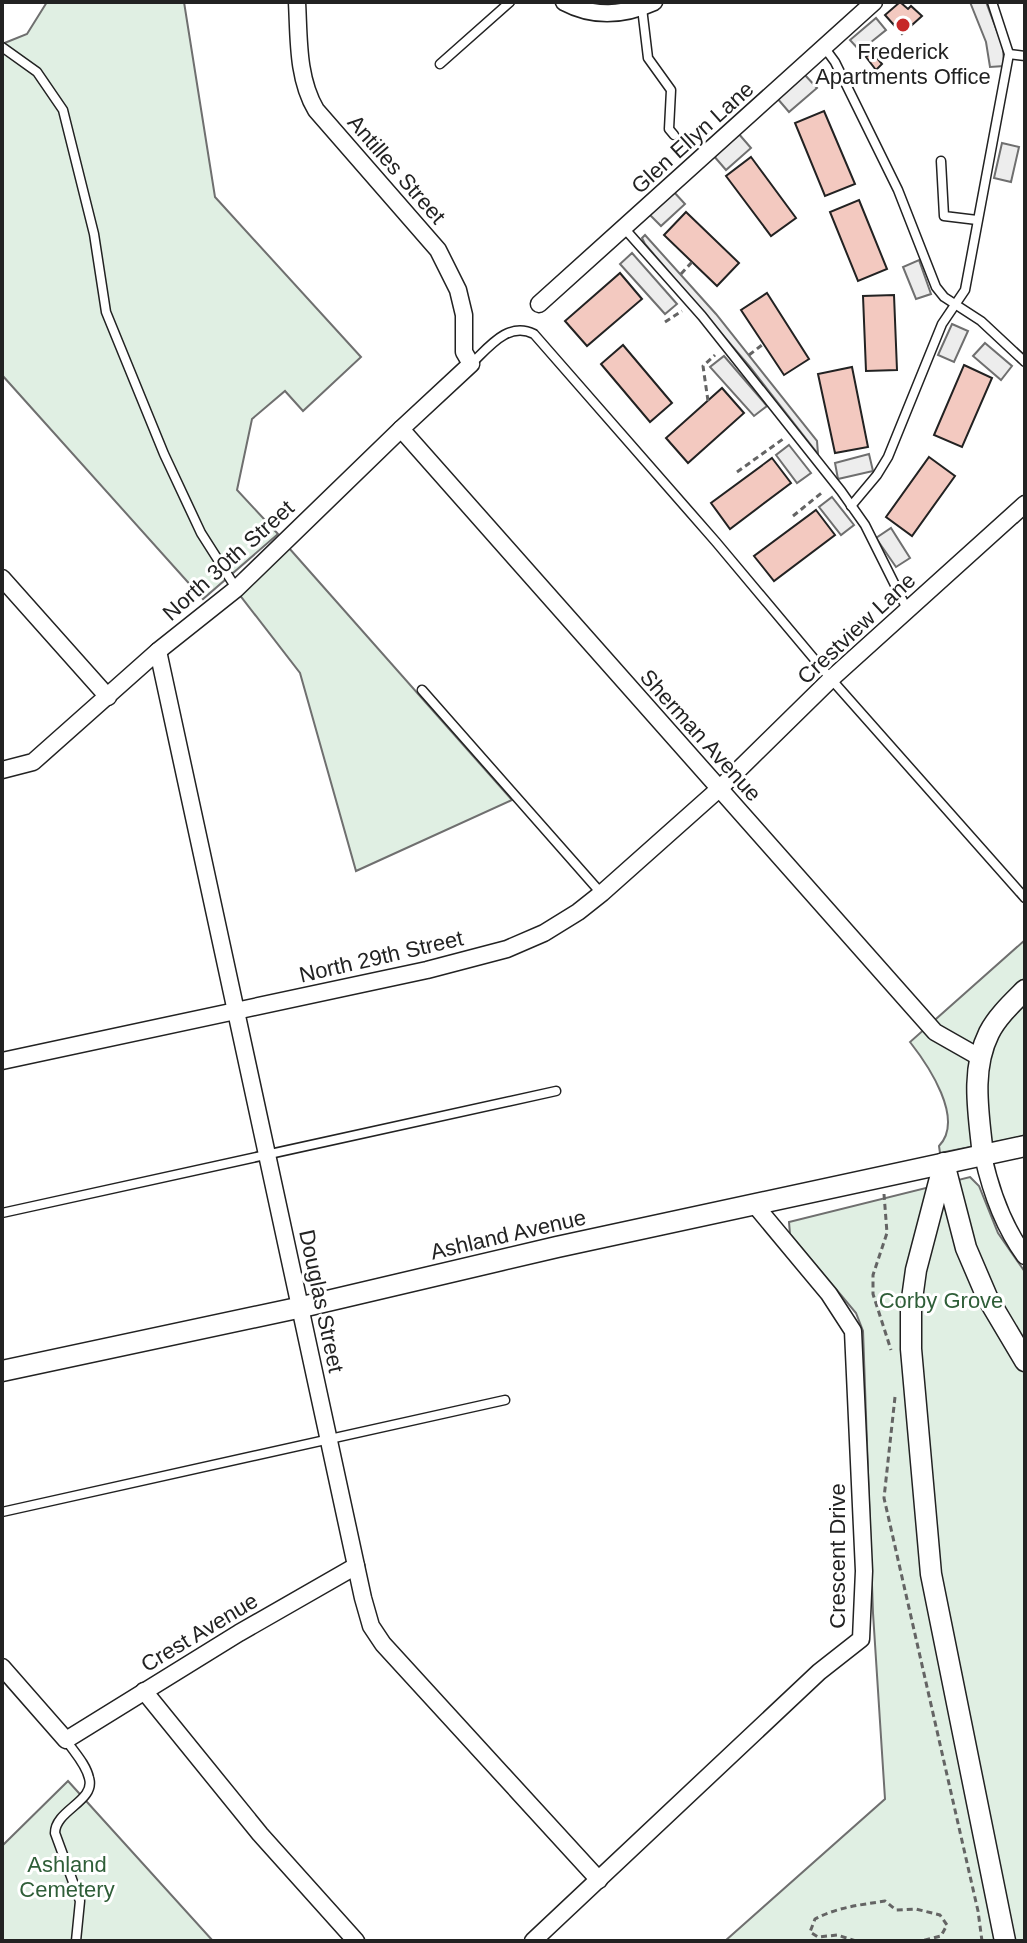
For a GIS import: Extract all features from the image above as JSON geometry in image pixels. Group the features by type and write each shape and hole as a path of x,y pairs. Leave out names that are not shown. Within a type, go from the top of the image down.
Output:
{"street":[{"name":"Antilles Street","path":"297,2 308,96 316,110 438,250 458,290 464,315 464,352 471,364"},
{"path":"564,2 580,11 602,14 628,12 648,4"},
{"name":"Glen Ellyn Lane","path":"539,304 874,2"},
{"name":"North 30th Street","path":"2,770 33,762 158,651 236,589 471,364"},
{"name":"Sherman Avenue","path":"401,429 935,1032 979,1057"},
{"name":"Crestview Lane","path":"720,788 831,679 1025,504"},
{"path":"2,578 108,697"},
{"name":"Douglas Street","path":"158,651 371,1626 383,1644 599,1880"},
{"name":"North 29th Street","path":"2,1061 427,970 507,949 544,933 578,912 720,788"},
{"path":"1025,990 990,1031 979,1057 978,1096 983,1156 994,1197 1008,1233 1025,1256"},
{"name":"Ashland Avenue","path":"2,1371 1025,1146"},
{"path":"944,1163 966,1248 987,1297 1025,1361"},
{"path":"944,1163 916,1270 911,1306 911,1349 931,1574 1005,1941"},
{"name":"Crescent Drive","path":"533,1941 819,1672 861,1639 864,1571 853,1331 829,1294 754,1204"},
{"name":"Crest Avenue","path":"66,1740 356,1566"},
{"path":"2,1667 66,1740"},
{"path":"144,1691 196,1757 356,1941"}],"lane":[{"path":"440,64 510,2"},
{"path":"851,506 873,481 888,457 942,324 965,290 1009,54 992,2"},
{"path":"648,4 648,58 671,90 669,129 674,135"},
{"path":"2,47 37,72 63,110 94,234 106,312 164,454 201,533 236,589"},
{"path":"824,47 849,89 898,190 936,287 944,297 981,321 1025,362"},
{"path":"1009,54 1025,56"},
{"path":"941,161 944,216 977,220"},
{"path":"624,228 726,345 834,483 865,525 907,609"},
{"path":"471,364 496,340 513,329 524,329 534,334 831,679 1025,898"},
{"path":"422,690 602,893"},
{"path":"2,1213 556,1091"},
{"path":"2,1512 505,1400"},
{"path":"66,1740 85,1767 91,1782 88,1790 58,1819 55,1827 80,1901 76,1941"}],"path":[{"path":"665,322 691,303"},
{"path":"708,401 703,366 726,345"},
{"path":"739,362 762,345"},
{"path":"737,472 794,430"},
{"path":"793,516 834,483"},
{"path":"856,1941 837,1935 818,1937 810,1932 815,1919 827,1913 849,1905 885,1901 896,1910 916,1909 940,1915 947,1925 941,1936 921,1941"}],"green space":[{"path":"47,2 184,2 215,197 361,357 303,411 285,391 252,419 237,490 278,534 203,599 2,375 2,44 27,34"},
{"path":"289,548 512,800 356,871 300,673 239,594"},
{"path":"1025,940 1025,1136 940,1153 939,1146 946,1135 948,1122 946,1107 934,1078 910,1042"},
{"name":"Corby Grove","path":"970,1177 979,1186 998,1233 1025,1272 1025,1941 725,1941 885,1799 873,1613 863,1331 856,1313 790,1234 789,1222"},
{"name":"Ashland Cemetery","path":"68,1781 213,1941 2,1941 2,1846"}],"shaded area":[{"path":"970,2 986,2 1003,47 1004,66 990,67 986,42"},
{"path":"876,18 886,30 860,51 850,40"},
{"path":"804,74 817,88 789,112 777,98"},
{"path":"738,133 751,148 726,170 713,155"},
{"path":"1002,143 1019,147 1011,182 994,178"},
{"path":"673,191 685,204 661,226 648,213"},
{"path":"645,235 716,314 817,441 818,454 750,367 645,244 642,238"},
{"path":"632,253 677,304 665,314 620,264"},
{"path":"919,260 931,294 916,299 903,267"},
{"path":"952,324 968,331 954,362 938,355"},
{"path":"985,343 1012,366 1001,380 973,356"},
{"path":"724,356 767,406 754,416 710,367"},
{"path":"789,445 811,473 797,483 776,455"},
{"path":"869,454 873,471 838,479 835,463"},
{"path":"832,497 854,525 841,535 819,507"},
{"path":"891,528 910,558 896,567 876,538"}],"building":[{"name":"Frederick Apartments Office","path":"900,2 908,9 911,6 922,16 902,34 885,15"},
{"path":"872,52 882,64 876,70 866,57"},
{"path":"824,111 855,184 825,196 795,123"},
{"path":"751,157 796,218 771,236 726,176"},
{"path":"859,200 887,269 858,281 830,212"},
{"path":"686,212 739,263 717,286 664,235"},
{"path":"620,273 642,299 587,346 565,321"},
{"path":"767,293 809,359 784,375 741,310"},
{"path":"894,295 897,370 866,371 863,296"},
{"path":"623,345 672,403 650,422 601,364"},
{"path":"964,365 992,378 962,447 934,435"},
{"path":"852,367 868,447 835,453 818,374"},
{"path":"722,388 744,413 688,463 666,438"},
{"path":"929,457 955,476 912,536 886,517"},
{"path":"772,458 791,483 730,529 711,503"},
{"path":"816,510 835,535 774,581 754,556"}],"place":[{"name":"Frederick Apartments Office","path":"903,25"}]}
